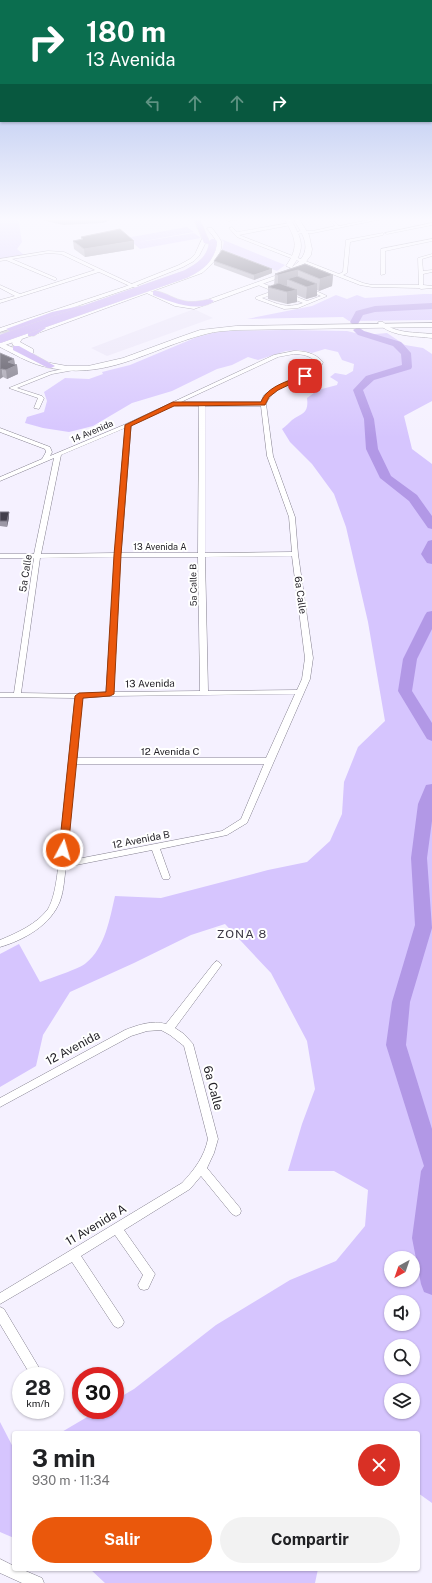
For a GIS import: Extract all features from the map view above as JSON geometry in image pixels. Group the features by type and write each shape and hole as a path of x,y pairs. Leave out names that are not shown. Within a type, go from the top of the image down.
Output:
{"main road":[{"path":"0,336 130,291"},
{"path":"0,343 131,291"},
{"path":"31,334 42,328 112,304 132,291"},
{"path":"140,291 148,292 178,305 188,307 199,306 206,301"},
{"path":"161,291 162,293 183,302 194,303 206,301 232,291"},
{"path":"156,293 185,304 194,305 238,291"},
{"path":"10,329 55,314 80,308"},
{"path":"382,325 432,321"},
{"path":"18,339 16,343 43,358 68,364 88,366 99,365 117,360 213,330 236,328 432,325"},
{"path":"0,343 49,368 90,369 113,365 141,353"},
{"path":"16,348 49,368"}],"street":[{"path":"10,291 20,296"},
{"path":"0,302 36,291"},
{"path":"0,330 88,301 129,291"},
{"path":"0,343 18,339 151,291"},
{"path":"307,303 278,291 258,298 284,308 296,307 307,303 325,296 312,291"},
{"path":"88,301 103,302 108,304 109,307"},
{"path":"382,325 392,330 432,336"},
{"path":"173,404 276,356 289,353 304,353 315,356 320,362 317,370 276,389 266,396 263,404"},
{"path":"37,408 41,398 40,397 12,388 49,368"},
{"name":"14 Avenida","path":"0,479 58,456 173,404 263,404"},
{"name":"5a Calle B","path":"202,404 201,554 204,693"},
{"name":"6a Calle","path":"224,833 244,820 268,760 306,679 309,658 295,554 292,517 270,456 263,404"},
{"path":"110,694 118,555 128,425"},
{"path":"0,430 48,448 49,452 44,461"},
{"name":"5a Calle","path":"17,695 37,556 58,456"},
{"name":"13 Avenida A","path":"0,556 295,554"},
{"name":"13 Avenida","path":"0,695 79,696 110,694 300,692"},
{"path":"0,944 35,926 50,913 55,904 62,865 79,696"},
{"name":"12 Avenida C","path":"72,761 268,760"},
{"name":"12 Avenida B","path":"62,865 224,833"},
{"path":"156,847 166,877"},
{"path":"165,1027 217,966"},
{"name":"12 Avenida","path":"0,1103 128,1033 144,1027 165,1027"},
{"name":"6a Calle","path":"165,1027 188,1044 213,1139 210,1153 202,1169"},
{"path":"202,1169 236,1211"},
{"name":"11 Avenida A","path":"0,1299 186,1186 202,1169"},
{"path":"116,1228 148,1274 144,1285"},
{"path":"73,1254 118,1322"},
{"path":"0,1313 32,1367"},
{"path":"0,1566 37,1583"}],"shaded area":[{"path":"432,294 432,320 349,321 343,317 247,319 312,306 336,295 347,299 357,295 365,298"},
{"path":"194,309 213,318 107,356 91,348"},
{"path":"227,331 347,331 364,335 387,333 405,345 423,348 432,354 432,401 404,416 412,449 432,464 432,1503 420,1494 420,1431 63,1431 84,1419 124,1419 124,1395 134,1389 216,1325 290,1280 336,1261 365,1226 368,1190 334,1171 288,1171 302,1124 315,1089 307,1041 271,973 225,924 191,935 70,992 43,1035 36,1066 0,1087 0,954 19,944 40,982 77,968 86,963 92,957 98,949 106,932 115,896 161,898 268,870 307,862 330,841 342,814 344,782 358,747 385,721 368,622 346,527 334,494 312,464 290,442 282,429 306,410 307,398 318,390 337,385 338,382 330,377 335,373 346,375 353,371 354,364 342,360 338,352 325,349 312,353 299,350 286,351 258,360 248,357 232,365 217,369 172,391 132,403 93,426 69,432 43,428 25,423 27,417 44,412 47,401 44,392 65,378 89,379 103,374 102,372 130,365 197,337"},
{"path":"0,1422 12,1445 12,1537 0,1532"},
{"path":"92,1571 318,1571 315,1583 105,1583"}],"building":[{"path":"0,353 14,359 8,362 17,365 6,370 0,370"},
{"path":"0,512 9,512 7,521 0,521"}],"waterway":[{"path":"355,322 359,313 375,309 432,306"},
{"path":"358,330 361,333 397,344 406,353 407,367 370,378 358,390 369,419 372,449 386,478 413,498 432,525"},
{"path":"432,544 427,554 432,560"},
{"path":"432,615 410,659 405,691 432,736"},
{"path":"432,789 426,804 419,858 424,925 401,1002 396,1045 432,1162"},
{"path":"432,1171 423,1238 432,1284"}],"tunnel":[{"path":"10,329 4,332 5,337 6,340 16,348"}],"district":[{"name":"ZONA 8","path":"242,934"}],"route":[{"path":"63,850 79,696 110,694 118,555 128,425 173,404 263,404 266,396 276,389 305,376"}]}
